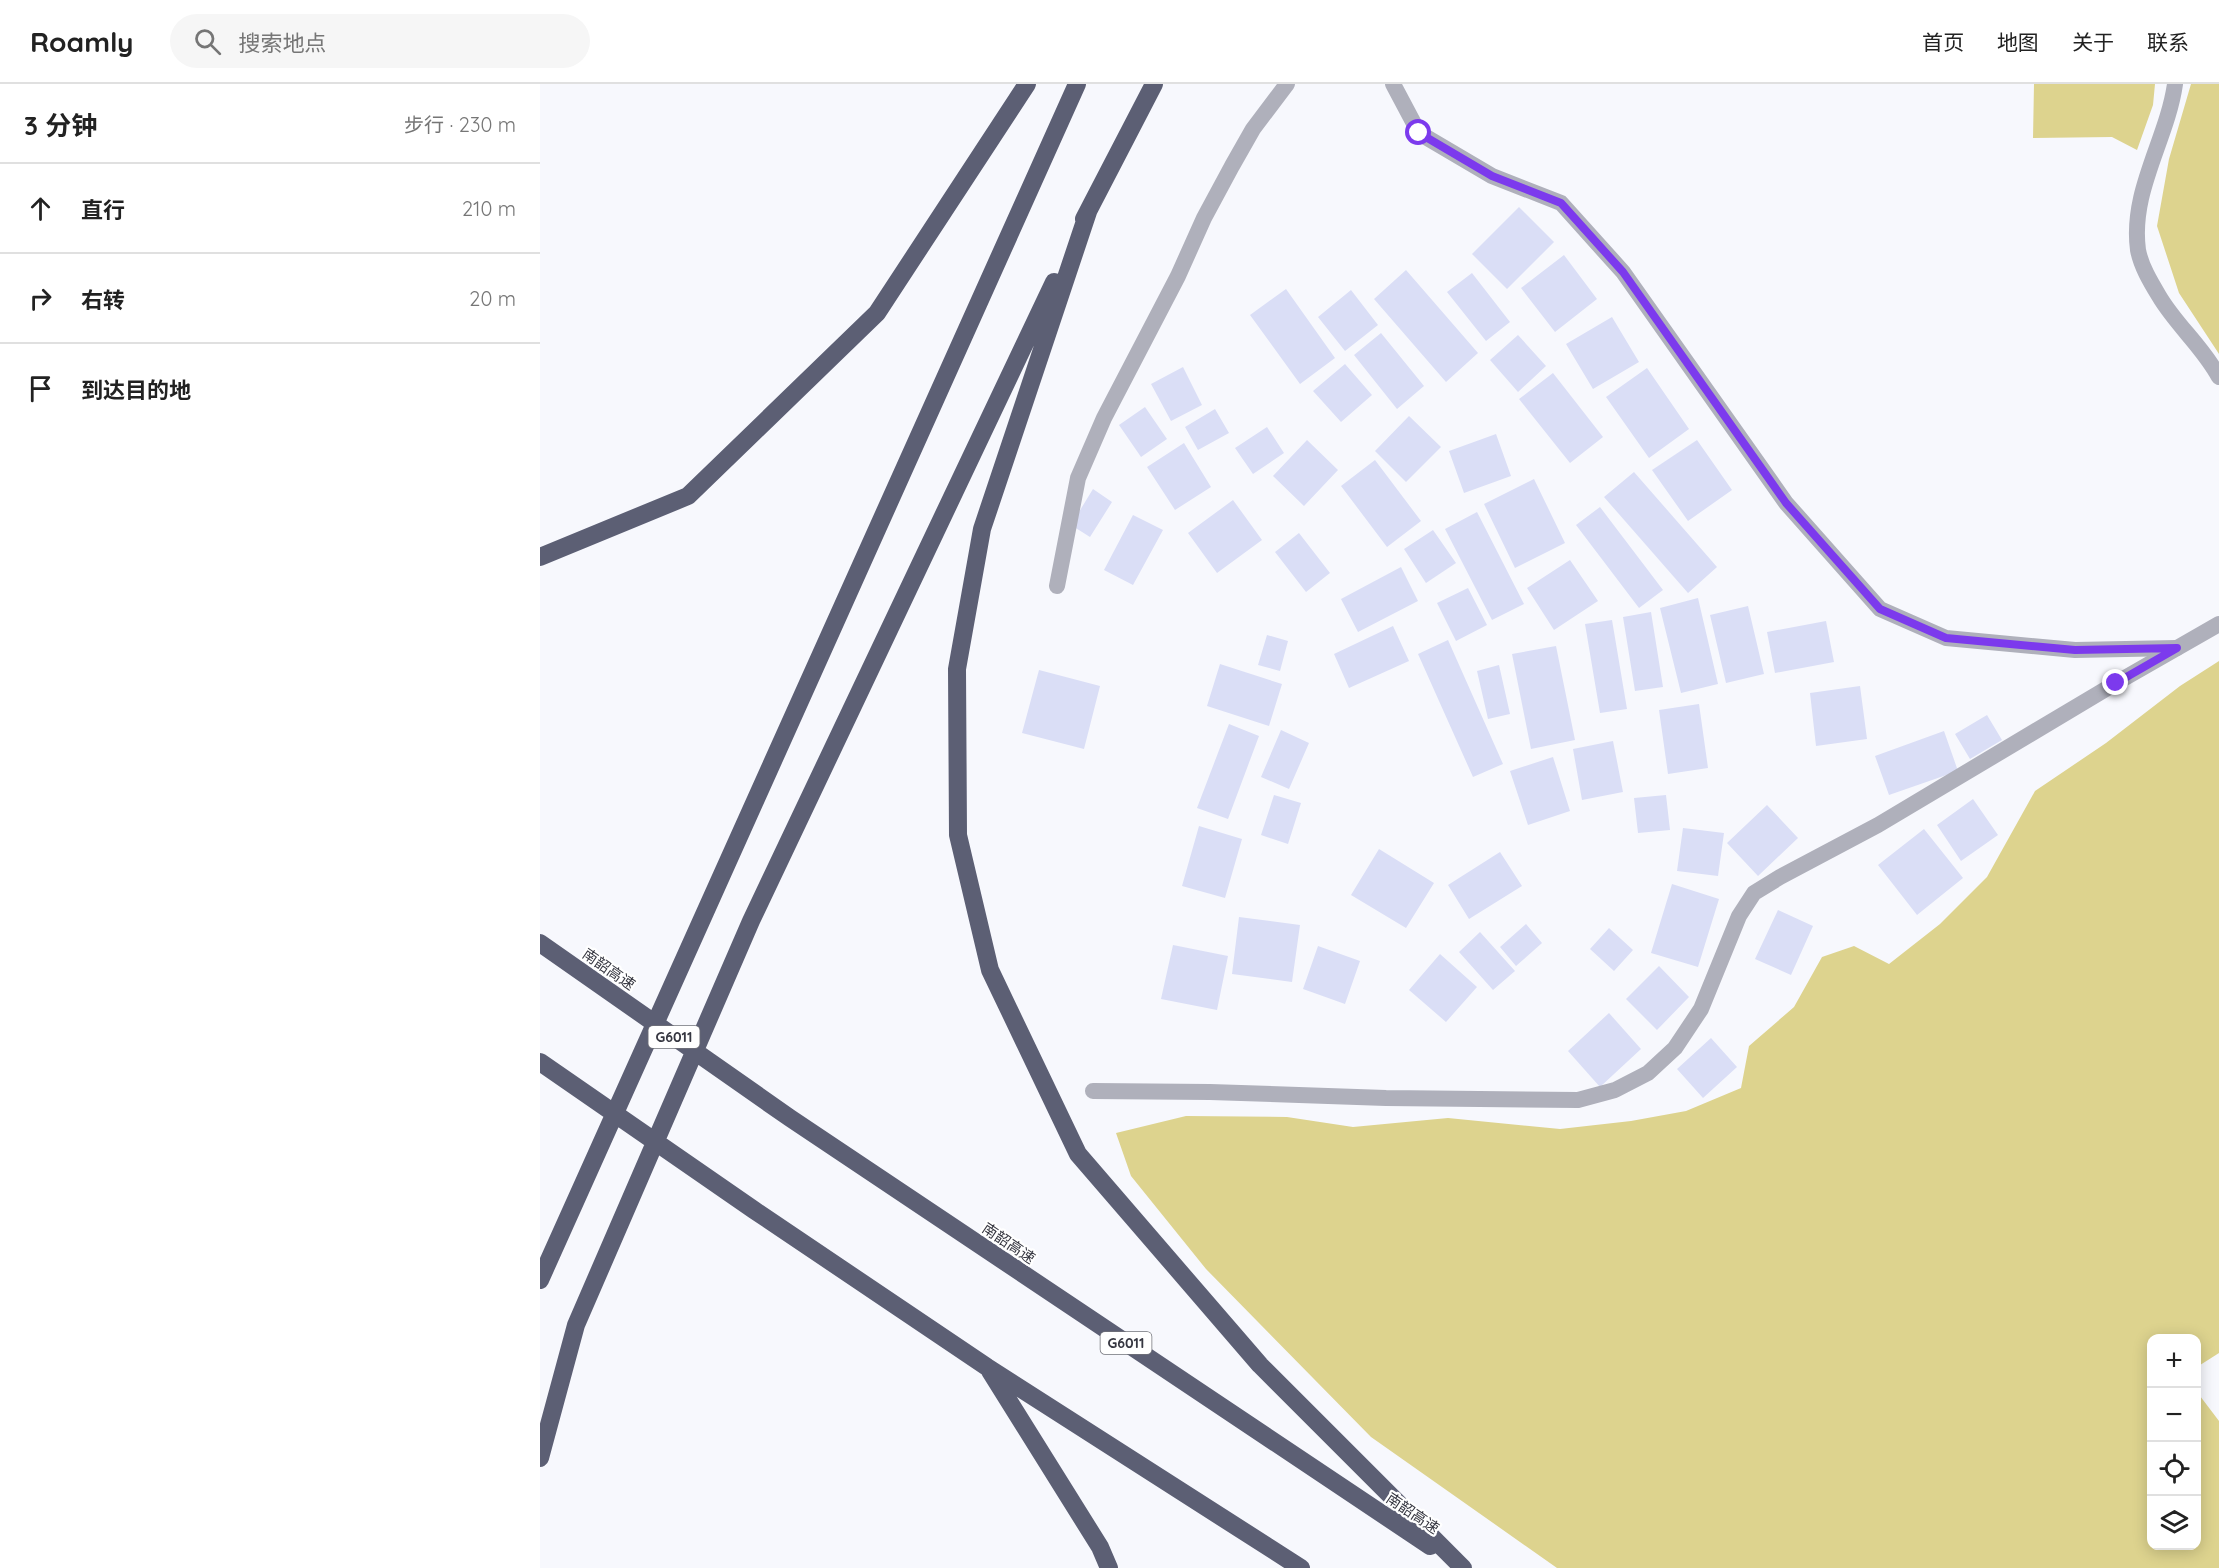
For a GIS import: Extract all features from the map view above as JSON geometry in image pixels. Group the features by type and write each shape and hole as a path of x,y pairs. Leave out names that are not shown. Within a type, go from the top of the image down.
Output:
{"highway":[{"path":"540,557 688,496 877,313 1027,84"},
{"path":"540,1280 1077,84"},
{"path":"540,1458 576,1325 752,921 1089,209 1154,84"},
{"path":"1089,209 982,529 957,669 958,834 990,970 1078,1154 1260,1365 1463,1568"},
{"name":"南韶高速","path":"540,943 790,1118 1463,1568"},
{"path":"540,1062 987,1367 1301,1568"},
{"path":"987,1367 1100,1547 1109,1568"}],"street":[{"path":"1057,586 1078,478 1104,418 1232,166 1253,129 1287,84"},
{"path":"1393,84 1419,133 1492,176 1561,203 1623,272 1786,503 1880,609 1946,638 2075,650 2177,648"},
{"path":"2175,84 2143,189 2138,218 2138,250 2145,272 2161,299 2212,364 2219,377"},
{"path":"1093,1091 1578,1100 1615,1090 1648,1073 1675,1048 1701,1008 1739,916 1754,893 1878,825 2219,624"}],"shaded area":[{"path":"2034,84 2155,84 2153,105 2137,150 2112,137 2033,138"},
{"path":"2191,84 2219,84 2219,354 2179,293 2157,226 2169,159"},
{"path":"2219,661 2219,1353 2201,1364 2201,1334 2147,1334 2147,1550 2201,1550 2201,1397 2219,1421 2219,1568 1557,1568 1371,1437 1206,1269 1131,1176 1116,1133 1186,1116 1287,1117 1353,1127 1448,1118 1560,1129 1631,1121 1686,1111 1741,1088 1749,1046 1794,1007 1822,957 1854,946 1889,964 1940,924 1987,877 2035,791 2106,743 2180,686"}],"building":[{"path":"1519,207 1554,242 1507,289 1472,254"},
{"path":"1564,255 1597,299 1555,332 1521,288"},
{"path":"1406,270 1478,353 1446,382 1374,299"},
{"path":"1472,273 1510,322 1486,341 1447,292"},
{"path":"1286,289 1335,358 1300,384 1250,315"},
{"path":"1351,290 1378,325 1345,351 1318,317"},
{"path":"1612,317 1639,362 1593,389 1566,344"},
{"path":"1381,333 1424,386 1397,409 1354,355"},
{"path":"1518,335 1546,366 1518,392 1490,360"},
{"path":"1345,364 1372,395 1341,422 1313,391"},
{"path":"1183,367 1202,405 1171,421 1151,384"},
{"path":"1647,368 1689,429 1649,458 1606,397"},
{"path":"1553,373 1603,437 1570,463 1519,399"},
{"path":"1145,407 1167,439 1141,457 1119,425"},
{"path":"1215,409 1229,433 1198,450 1185,427"},
{"path":"1409,416 1441,447 1406,482 1375,451"},
{"path":"1267,427 1284,453 1253,474 1235,448"},
{"path":"1496,434 1511,476 1464,493 1449,451"},
{"path":"1307,440 1338,470 1304,506 1273,476"},
{"path":"1697,440 1732,490 1688,521 1652,470"},
{"path":"1184,443 1211,487 1175,510 1147,467"},
{"path":"1375,460 1421,521 1387,547 1341,486"},
{"path":"1634,472 1717,567 1688,593 1604,497"},
{"path":"1534,479 1565,543 1515,568 1484,504"},
{"path":"1093,489 1112,502 1090,537 1071,525"},
{"path":"1233,500 1262,540 1217,573 1188,533"},
{"path":"1600,507 1663,590 1639,608 1576,525"},
{"path":"1477,512 1524,604 1492,620 1445,529"},
{"path":"1133,515 1163,530 1133,585 1104,570"},
{"path":"1433,530 1456,563 1426,583 1404,549"},
{"path":"1299,533 1330,573 1306,592 1275,552"},
{"path":"1570,560 1598,601 1554,630 1527,588"},
{"path":"1401,567 1418,601 1358,632 1341,599"},
{"path":"1468,588 1487,625 1456,641 1437,603"},
{"path":"1698,598 1718,684 1681,693 1660,608"},
{"path":"1748,606 1764,674 1726,683 1710,615"},
{"path":"1651,612 1663,687 1635,691 1623,617"},
{"path":"1612,620 1627,709 1600,713 1585,624"},
{"path":"1826,621 1834,662 1775,673 1767,632"},
{"path":"1393,626 1409,661 1349,688 1334,654"},
{"path":"1267,635 1288,641 1280,671 1258,665"},
{"path":"1448,640 1503,764 1473,777 1418,654"},
{"path":"1556,646 1575,740 1531,749 1512,654"},
{"path":"1220,664 1282,684 1269,726 1207,706"},
{"path":"1499,665 1510,714 1488,719 1477,671"},
{"path":"1039,670 1100,686 1084,749 1022,733"},
{"path":"1860,686 1867,739 1816,746 1810,693"},
{"path":"1699,704 1708,768 1668,774 1659,710"},
{"path":"1987,715 2002,740 1970,759 1955,734"},
{"path":"1229,724 1259,736 1228,819 1197,808"},
{"path":"1281,730 1309,743 1289,789 1261,777"},
{"path":"1944,731 1958,771 1889,795 1875,756"},
{"path":"1613,741 1623,792 1582,800 1573,749"},
{"path":"1553,757 1570,811 1528,825 1510,771"},
{"path":"1274,795 1301,803 1288,844 1261,835"},
{"path":"1666,795 1670,830 1638,833 1634,798"},
{"path":"1973,799 1998,835 1961,861 1937,825"},
{"path":"1767,805 1798,838 1758,876 1727,843"},
{"path":"1199,826 1242,839 1225,898 1182,886"},
{"path":"1683,828 1724,833 1718,876 1677,871"},
{"path":"1924,829 1963,878 1917,915 1878,865"},
{"path":"1379,849 1434,883 1406,928 1351,895"},
{"path":"1500,852 1522,886 1469,919 1448,885"},
{"path":"1672,884 1719,899 1698,967 1651,953"},
{"path":"1778,910 1813,926 1791,975 1755,959"},
{"path":"1239,917 1300,925 1292,982 1232,974"},
{"path":"1526,924 1542,943 1516,966 1500,947"},
{"path":"1609,928 1633,950 1614,971 1590,949"},
{"path":"1480,932 1515,971 1493,990 1459,952"},
{"path":"1173,945 1228,956 1217,1010 1161,999"},
{"path":"1318,946 1360,961 1345,1004 1303,989"},
{"path":"1440,954 1477,987 1446,1022 1409,990"},
{"path":"1659,966 1689,997 1657,1030 1626,999"},
{"path":"1609,1013 1641,1049 1600,1087 1568,1051"},
{"path":"1711,1038 1737,1067 1703,1098 1677,1069"}],"route":[{"path":"1419,133 1492,176 1561,203 1623,272 1786,503 1880,609 1946,638 2075,650 2177,648 2116,683"}]}
